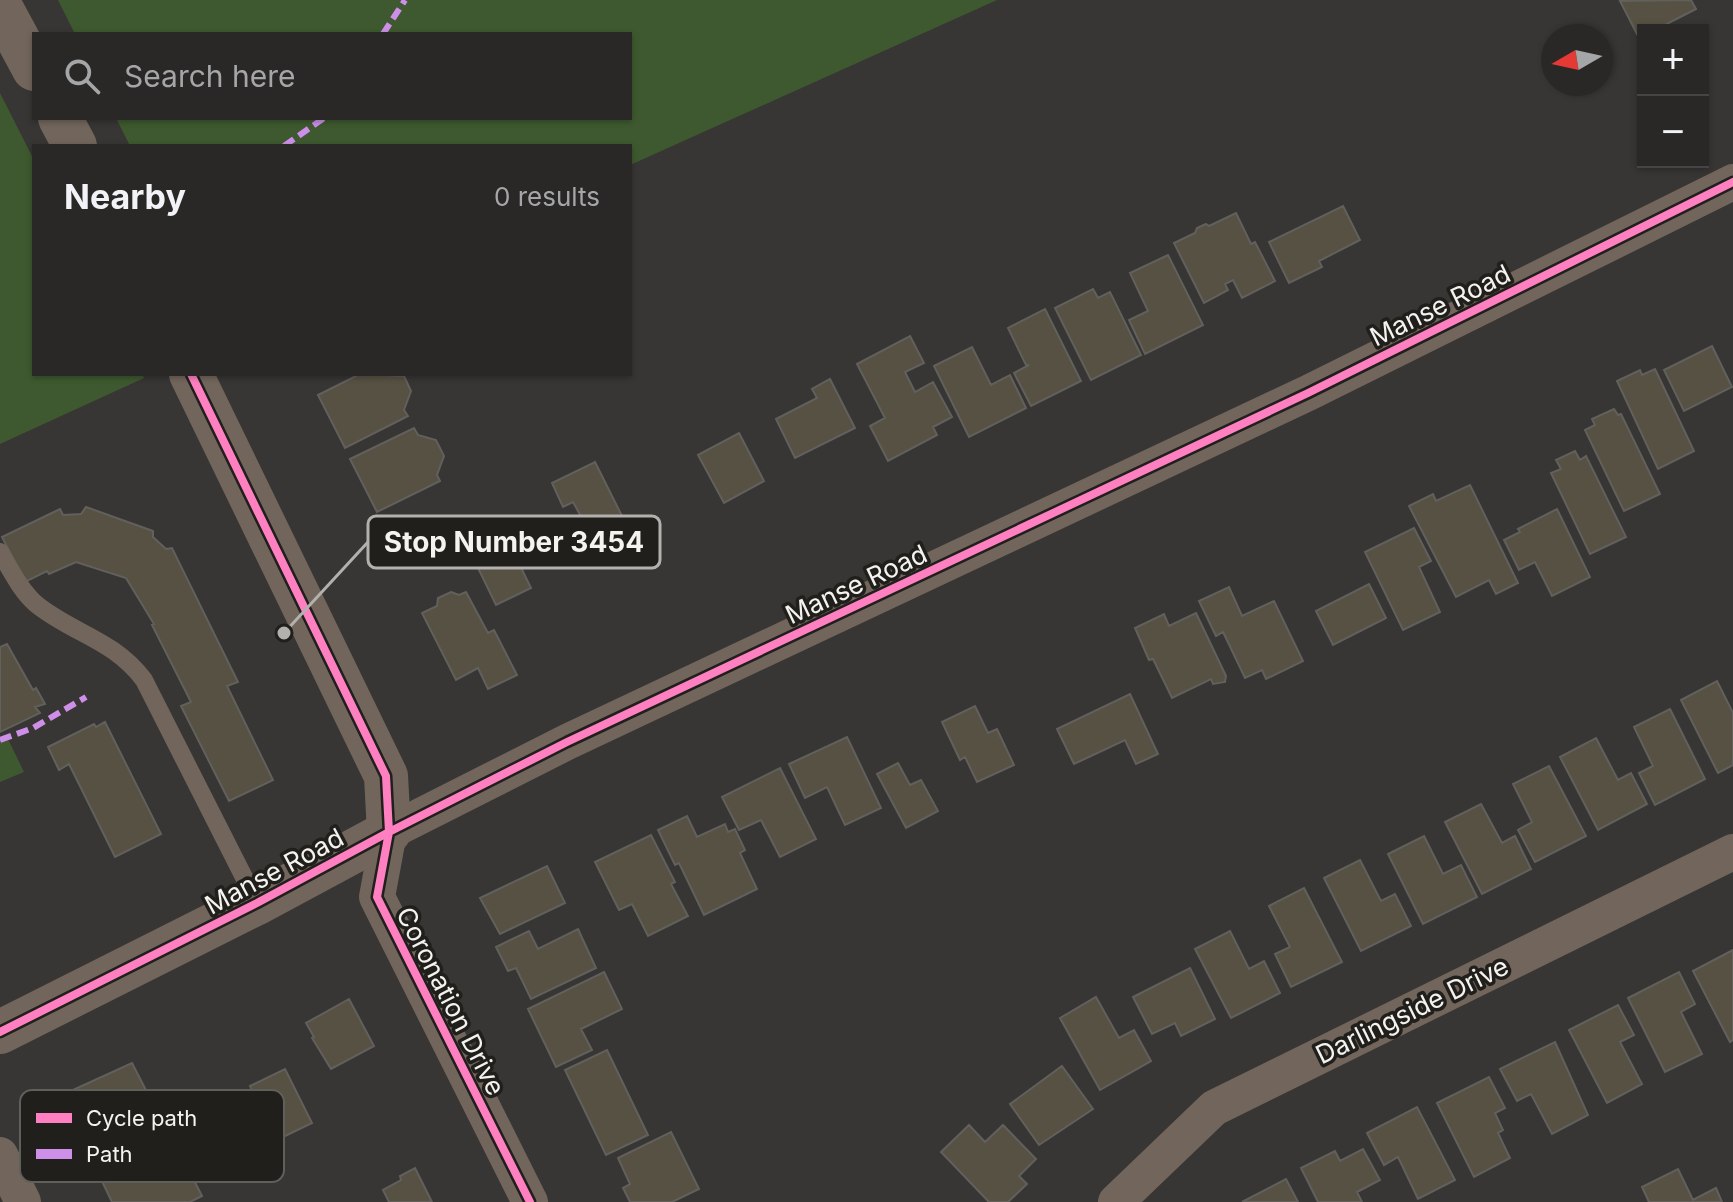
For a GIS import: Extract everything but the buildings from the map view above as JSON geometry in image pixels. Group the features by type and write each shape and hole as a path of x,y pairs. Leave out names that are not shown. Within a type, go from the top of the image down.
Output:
{"street":[{"path":"0,6 32,65"},
{"path":"61,120 74,144"},
{"name":"Manse Road","path":"0,1032 582,735 1308,393 1733,182"},
{"name":"Coronation Drive","path":"192,376 386,776 389,832 377,897 530,1202"},
{"name":"Darlingside Drive","path":"1116,1202 1214,1108 1733,852"},
{"path":"0,1155 23,1202"}],"lane":[{"path":"0,552 18,583 35,603 112,648 144,680 257,903"}],"green space":[{"path":"58,0 997,0 632,164 632,144 129,144 117,120 632,120 632,32 74,32"},
{"path":"0,93 32,156 32,376 144,378 0,444"},
{"path":"7,737 24,772 0,782 0,740"}],"marked path":[{"path":"384,32 405,0"},
{"path":"287,144 321,120"},
{"path":"0,740 33,728 86,697"}],"cycle path":[{"path":"0,1032 567,742 1308,393 1733,182"},
{"path":"192,376 386,776 389,832 377,897 530,1202"}],"place":[{"name":"Stop Number 3454","path":"284,633"}]}
